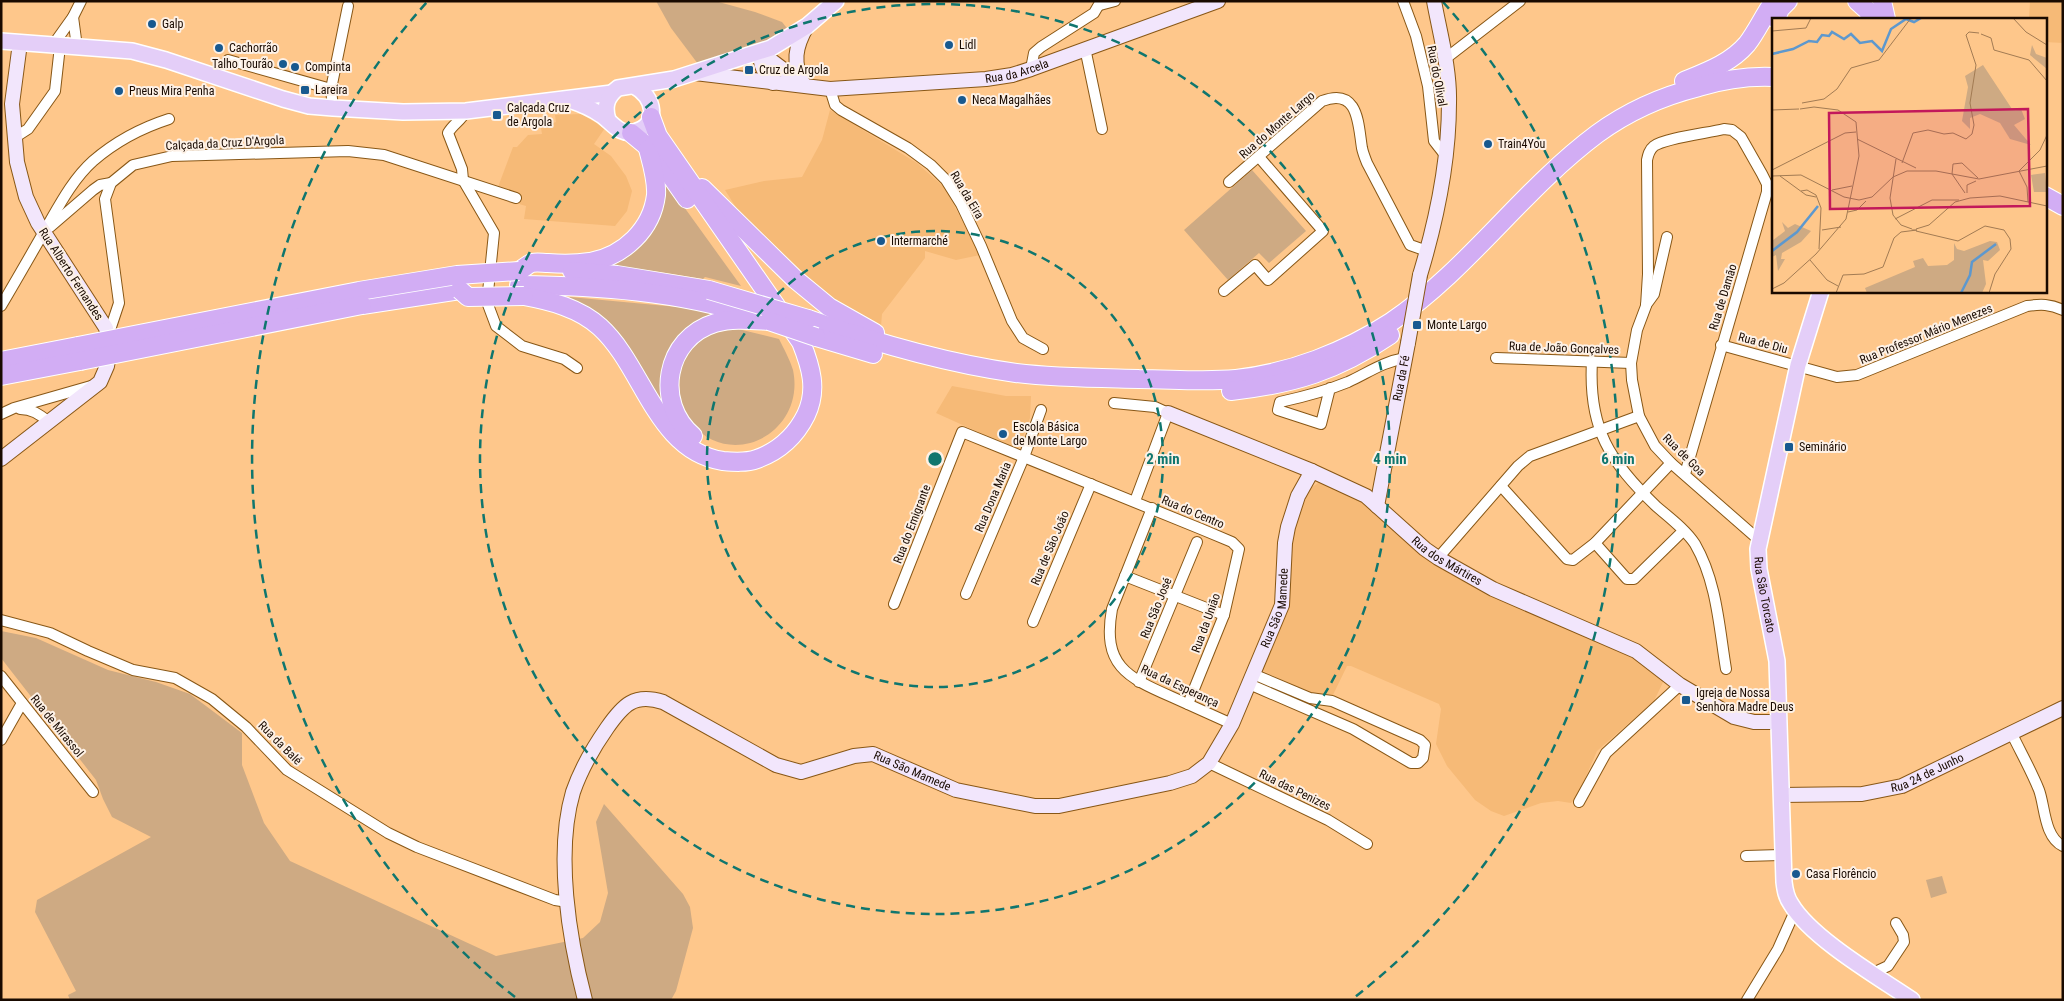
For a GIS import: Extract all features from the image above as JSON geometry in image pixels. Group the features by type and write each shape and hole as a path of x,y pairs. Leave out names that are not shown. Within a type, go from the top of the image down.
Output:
{"highway":[{"path":"1,361 79,354 460,290 468,297 568,271 617,275 708,290 918,354 1017,373 1085,378 1205,380 1252,376 1310,362 1370,334 1408,309 1435,288 1603,122 1624,108 1655,92 1719,66 1736,55 1750,39 1774,1"},
{"path":"1776,18 1780,9 1788,1"},
{"path":"1857,1 1867,10 1871,18"},
{"path":"1879,1 1887,18"},
{"path":"1571,155 1599,133 1648,105 1675,93 1718,81 1772,77"},
{"path":"1,376 79,354 359,291 457,275 521,284 614,289 697,300 736,315 769,321 914,366 964,376 1014,382 1174,391 1229,392 1267,387 1307,378 1341,364 1377,344 1408,323 1454,284 1587,155 1633,122 1670,105 1721,89 1772,87"},
{"path":"521,284 548,300 575,311 599,326 617,345 666,424 678,438 697,452 714,459 732,462 750,461 770,454 788,442 801,426 810,407 813,386 811,367 801,342 698,197 678,163 658,136 651,111"},
{"path":"631,132 654,152 790,346 799,369 801,386 798,406 791,421 780,434 766,445 748,450 732,451 716,449 701,442 686,430 678,420 670,401 669,383 673,364 681,348 695,332 736,315"},
{"path":"521,284 532,263 568,264 607,258 622,250 637,236 645,227 656,194 655,178 647,147"},
{"path":"678,163 795,279 829,307 872,332 914,346 918,354"},
{"path":"2046,185 2063,194"},
{"path":"2046,197 2063,207"},
{"path":"2046,205 2053,208 2063,207"}],"main road":[{"path":"1,41 20,44 77,46 132,51 309,106 404,112 466,112 509,108 612,93 626,86 674,79 695,73 771,48 807,26 836,1"},
{"path":"1877,18 1879,1"},
{"path":"1887,18 1892,1"},
{"path":"565,99 585,105 622,132 631,132 643,128 659,94 674,79"},
{"path":"634,86 642,90 649,97 651,111"},
{"path":"608,120 606,106 612,93"},
{"name":"Rua São Torcato","path":"1806,340 1813,292"},
{"name":"Rua São Torcato","path":"1795,911 1785,890 1777,661 1758,563 1759,540 1798,365 1821,292"},
{"path":"1795,911 1826,940 1912,1000"}],"street":[{"path":"14,138 28,129 55,91 57,46 82,1"},
{"path":"1031,69 1034,53 1041,47 1094,13 1101,3 1115,1"},
{"name":"Rua da Arcela","path":"695,73 830,89 986,79 1012,75 1031,69 1218,1"},
{"name":"Rua do Olival","path":"1403,1 1416,36 1428,86 1434,141 1445,155"},
{"name":"Rua da Fé","path":"1377,506 1420,275 1427,251 1445,155 1450,102 1434,1"},
{"path":"1444,59 1520,1"},
{"path":"333,108 331,89 348,6"},
{"path":"73,17 77,46"},
{"path":"804,85 798,75 795,62 796,50 807,26"},
{"name":"Rua Alberto Fernandes","path":"20,44 12,104 17,162 26,197 44,233 106,328 110,348 107,366 100,382"},
{"path":"1085,48 1102,129"},
{"path":"760,52 804,85"},
{"path":"760,52 760,64 772,83"},
{"path":"228,60 331,89"},
{"path":"236,84 242,71 249,66"},
{"name":"Rua da Eira","path":"830,89 835,105 908,148 946,180 961,204 981,246 1012,321 1023,338 1043,348"},
{"name":"Rua do Monte Largo","path":"1229,182 1322,101 1331,98 1342,99 1356,111 1362,150 1410,245 1427,251"},
{"path":"466,112 463,118 452,126 448,134 462,169 463,180 494,233 487,302 496,326 522,346 564,360 577,368"},
{"path":"1,306 70,189 92,162 128,136 169,119"},
{"name":"Rua de Goa","path":"1646,306 1648,274 1647,160 1649,153 1653,147 1676,139 1724,129 1732,130 1738,134"},
{"name":"Rua de Damão","path":"1685,474 1767,192 1767,184 1762,174 1738,134"},
{"name":"Calçada da Cruz D'Argola","path":"44,233 93,190 100,185 111,183 133,165 172,156 341,151 384,155 516,198"},
{"path":"1224,291 1255,265 1268,280 1323,231 1259,157"},
{"path":"108,336 120,304 105,199 111,183"},
{"name":"Rua de Goa","path":"1667,237 1654,294 1646,306 1637,330 1631,363 1632,380 1639,416 1655,446 1671,463 1759,540"},
{"name":"Rua Professor Mário Menezes","path":"1798,365 1837,377 1847,378 2027,306 2052,305 2063,310"},
{"name":"Rua de Diu","path":"1721,345 1798,365"},
{"path":"1330,388 1321,424 1278,410 1280,402 1310,396 1330,388 1348,381 1387,361 1405,358"},
{"name":"Rua de João Gonçalves","path":"1496,358 1631,363"},
{"path":"1592,361 1591,391 1599,431 1614,459 1628,478 1683,530 1695,544 1709,573 1726,669"},
{"path":"1,414 14,408 100,382"},
{"path":"1,459 100,382"},
{"path":"42,401 54,406 52,420"},
{"name":"Rua dos Mártires","path":"1114,402 1155,407 1312,471 1366,496 1425,549 1493,589 1636,651 1680,685 1734,717 1754,722 1778,722"},
{"path":"14,408 29,409 52,420"},
{"name":"Rua Dona Maria","path":"966,594 1024,457 1041,410"},
{"path":"1135,501 1168,413"},
{"path":"1438,558 1518,466 1530,456 1639,416"},
{"name":"Rua do Emigrante","path":"894,604 962,432 1135,501"},
{"path":"1501,486 1567,559 1573,560 1595,543 1671,463"},
{"name":"Rua São Mamede","path":"585,1000 571,940 564,849 566,824 574,791 589,756 625,706 635,699 649,698 663,702 776,765 801,772 854,756 873,754 956,790 1035,806 1059,806 1170,783 1192,776 1210,762 1232,724 1282,605 1285,543 1288,528 1298,496 1312,471"},
{"name":"Rua de São João","path":"1033,622 1091,484"},
{"name":"Rua do Centro","path":"1135,501 1232,542 1239,549"},
{"name":"Rua da Esperança","path":"1152,508 1112,609 1110,623 1112,653 1123,670 1139,682 1232,724"},
{"path":"1595,543 1627,579 1634,579 1683,530"},
{"name":"Rua São José","path":"1139,682 1197,542"},
{"name":"Rua da União","path":"1188,704 1224,615 1239,549"},
{"path":"1125,576 1224,615"},
{"name":"Rua da Balé","path":"1,620 50,633 88,652 133,670 174,678 212,699 246,727 287,770 388,833 417,847 546,897 568,902"},
{"name":"Rua de Mirassol","path":"1,676 93,792"},
{"path":"1251,679 1310,698 1332,701 1420,740 1425,745 1423,758 1418,763 1410,763 1353,729 1251,679"},
{"path":"1579,802 1606,752 1680,685"},
{"path":"1,740 22,703"},
{"name":"Rua 24 de Junho","path":"1781,795 1862,794 1888,790 1924,776 2011,732 2061,712"},
{"path":"2011,732 2040,791 2044,818 2057,843 2063,846"},
{"name":"Rua das Penizes","path":"1210,762 1328,820 1367,844"},
{"path":"1746,856 1783,855"},
{"path":"1747,1000 1778,949 1795,911"},
{"path":"1873,974 1888,966 1904,942 1903,935 1896,923"}],"shaded area":[{"path":"656,1 715,1 782,22 790,32 701,68 671,28"},
{"path":"2030,1 2063,1 2063,43 2046,42 2046,18 2029,18"},
{"path":"830,110 917,163 945,188 980,255 956,260 925,251 925,258 882,314 881,326 837,303 734,211 737,209 725,190 764,181 802,177 822,140"},
{"path":"581,114 605,128 594,144 611,156 626,176 632,191 627,211 615,226 524,219 526,206 512,202 498,187 513,147 517,147 528,135 542,134 541,128 556,122 555,115"},
{"path":"1252,170 1306,231 1269,263 1259,253 1228,280 1184,230"},
{"path":"661,175 741,286 705,277 703,279 603,266 630,253"},
{"path":"570,297 688,308 730,316 676,344 675,422 567,303"},
{"path":"738,329 779,339 793,370 794,392 788,411 777,427 762,438 745,444 726,444 708,437 689,420 681,403 680,374 681,366 688,351 702,338 726,330"},
{"name":"Escola Básica de Monte Largo","path":"952,386 1006,396 1031,396 1030,418 1018,450 936,413"},
{"path":"1323,480 1356,495 1410,544 1637,656 1665,678 1654,701 1597,751 1577,797 1571,803 1558,801 1541,803 1504,816 1491,811 1475,800 1447,766 1436,744 1441,709 1439,704 1351,666 1347,666 1332,697 1310,693 1263,671 1262,668 1289,538 1306,491"},
{"path":"1,631 36,638 108,670 156,682 190,694 242,733 242,765 264,823 290,861 496,956 583,938 600,922 608,893 596,822 604,804 683,894 690,907 693,928 676,991 671,1000 70,1000 68,995 76,991 35,912 37,900 151,837 112,817 96,780 1,658"},
{"path":"1942,876 1947,893 1931,898 1926,880"}],"place":[{"name":"Galp","path":"152,24"},
{"name":"Lidl","path":"949,45"},
{"name":"Cachorrão","path":"219,48"},
{"name":"Talho Tourão","path":"283,64"},
{"name":"Compinta","path":"295,67"},
{"name":"Cruz de Argola","path":"749,70"},
{"name":"Lareira","path":"305,90"},
{"name":"Pneus Mira Penha","path":"119,91"},
{"name":"Neca Magalhães","path":"962,100"},
{"name":"Calçada Cruz de Argola","path":"497,115"},
{"name":"Train4You","path":"1488,144"},
{"name":"Intermarché","path":"881,241"},
{"name":"Monte Largo","path":"1417,325"},
{"name":"Escola Básica de Monte Largo","path":"1003,434"},
{"name":"Seminário","path":"1789,447"},
{"name":"Igreja de Nossa Senhora Madre Deus","path":"1686,700"},
{"name":"Casa Florêncio","path":"1796,874"}]}
